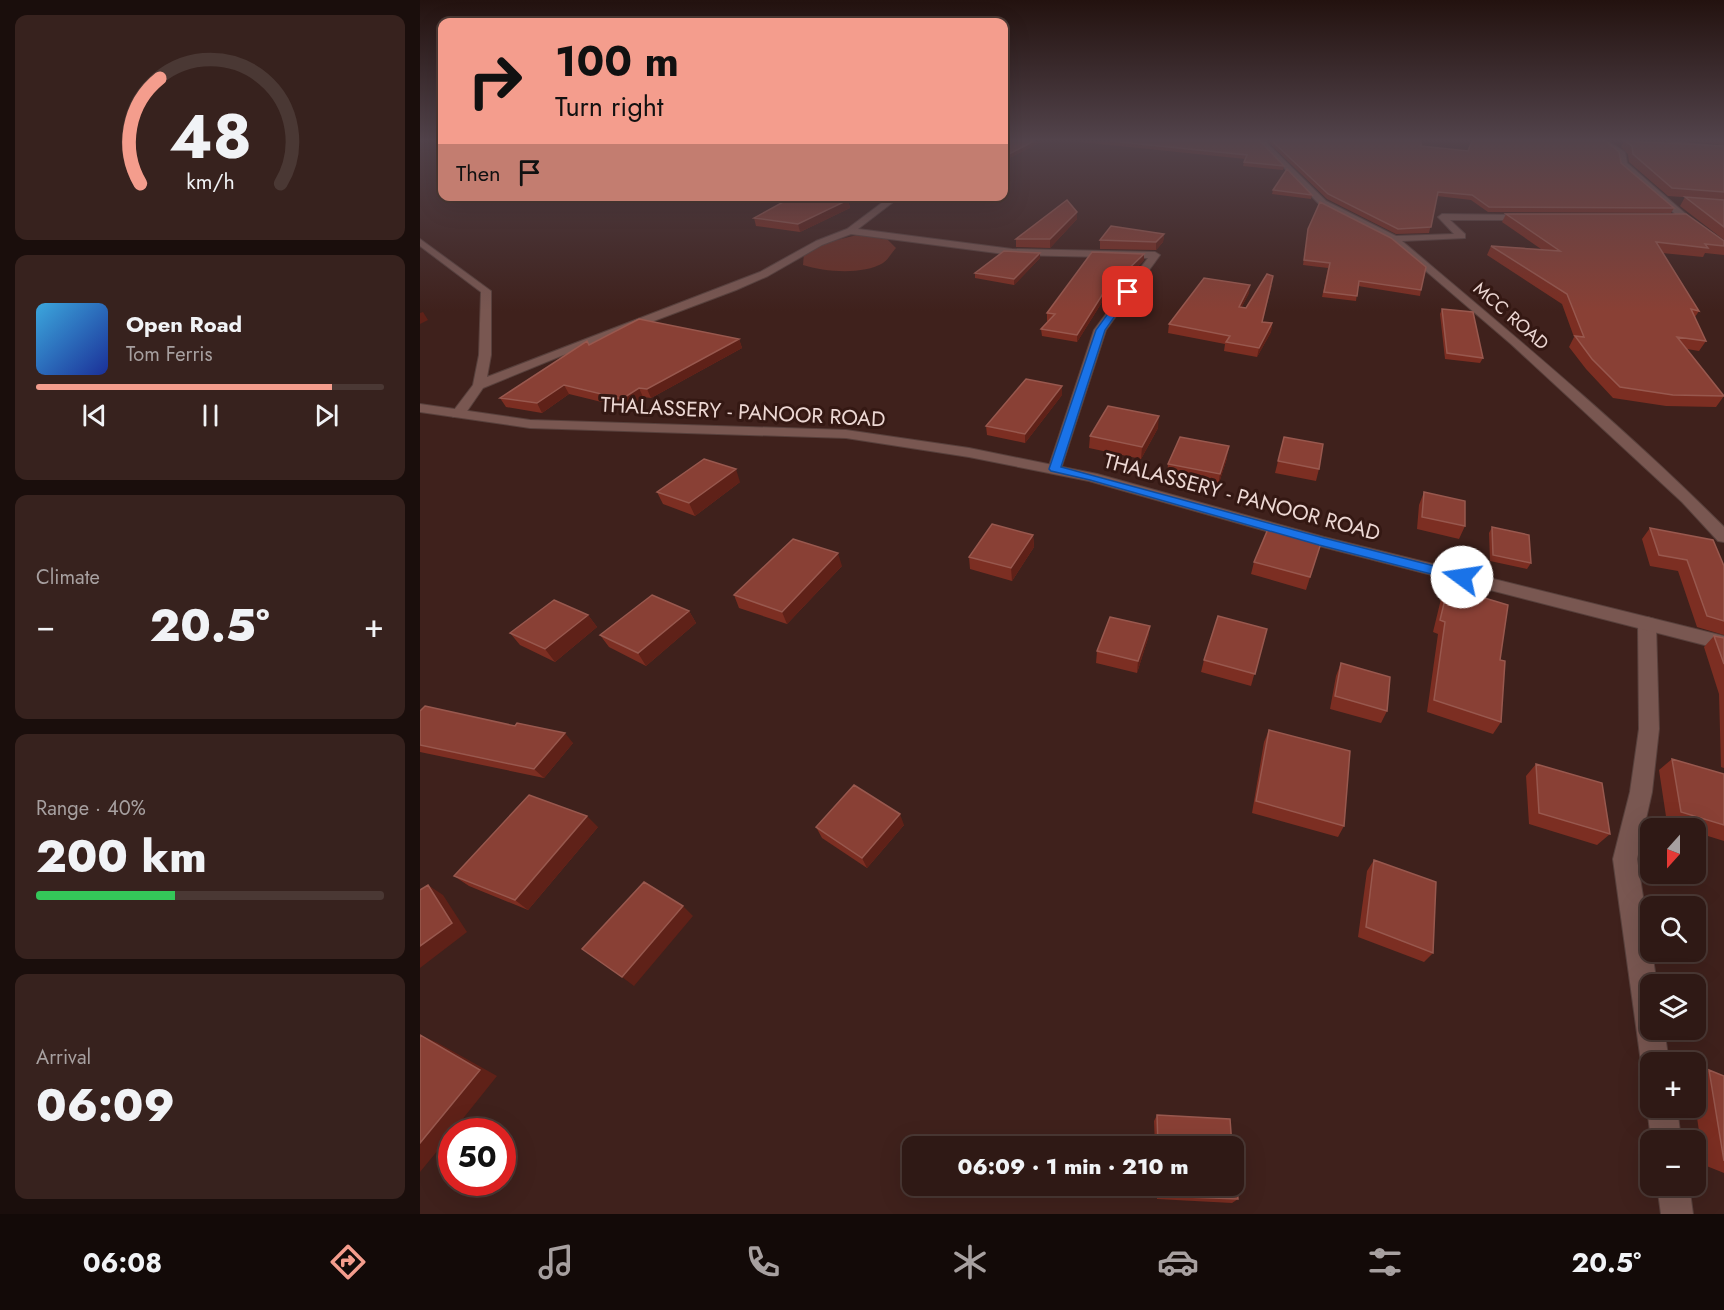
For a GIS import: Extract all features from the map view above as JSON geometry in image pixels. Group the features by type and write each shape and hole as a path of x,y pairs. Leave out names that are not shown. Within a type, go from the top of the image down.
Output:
{"street":[{"name":"MCC ROAD","path":"1318,198 1323,203 1394,239 1524,350 1688,499 1724,537"},
{"path":"1661,198 1692,224"},
{"path":"1664,200 1685,202"},
{"path":"479,385 764,274 798,253 850,231 890,201"},
{"path":"1394,239 1462,236 1442,217 1541,217"},
{"path":"1670,219 1684,217"},
{"path":"850,231 1012,252 1155,255 1100,330 1055,469"},
{"path":"420,242 486,291 485,356 479,385 458,414"},
{"name":"THALASSERY - PANOOR ROAD","path":"420,408 485,419 568,426 846,434 894,440 1055,469 1092,477 1323,542 1724,644"},
{"path":"1642,974 1625,859 1641,792 1649,729 1647,624"},
{"path":"1675,1196 1677,1214"}],"shaded area":[{"path":"857,235 885,237 896,248 883,263 855,271 833,271 803,265 804,253 829,242"}],"building":[{"path":"1335,198 1437,198 1431,227 1398,229"},
{"path":"1476,198 1662,198 1674,208 1489,207"},
{"path":"1686,198 1724,200 1724,227"},
{"path":"1067,200 1077,212 1050,239 1016,239"},
{"path":"785,201 846,201 798,224 754,218"},
{"path":"1320,202 1391,238 1426,267 1421,290 1359,281 1357,296 1324,292 1330,263 1304,260 1308,229"},
{"path":"1506,214 1686,214 1724,241 1724,246 1705,244 1708,248 1656,242 1699,311 1691,309 1706,341 1677,337 1724,396 1673,395 1620,387 1592,359 1575,336 1584,337 1567,294 1491,246 1560,251"},
{"path":"1111,226 1164,234 1156,242 1100,240"},
{"path":"1004,251 1040,253 1014,279 975,273"},
{"path":"1092,252 1144,254 1120,277 1114,276 1077,335 1041,329 1055,314 1047,313"},
{"path":"1267,274 1273,276 1262,322 1272,323 1259,348 1226,342 1230,336 1169,324 1204,278 1250,285 1239,307 1246,308"},
{"path":"1442,309 1473,312 1483,358 1447,353"},
{"path":"639,319 739,339 647,389 639,388 622,399 564,385 537,403 500,398 587,341 589,345"},
{"path":"1026,379 1062,386 1025,434 986,426"},
{"path":"1108,406 1159,416 1142,447 1090,436"},
{"path":"1180,437 1229,446 1220,474 1168,464"},
{"path":"1284,437 1323,444 1319,469 1278,461"},
{"path":"704,459 736,469 689,503 657,492"},
{"path":"1424,492 1465,501 1465,526 1422,517"},
{"path":"992,524 1033,535 1011,568 969,557"},
{"path":"1492,527 1529,535 1531,563 1493,555"},
{"path":"1650,528 1713,540 1724,566 1724,621 1707,616 1687,560 1659,555"},
{"path":"1268,529 1321,543 1310,577 1254,562"},
{"path":"793,539 838,553 782,612 734,595"},
{"path":"1448,587 1508,605 1500,660 1505,661 1501,722 1434,700 1445,622 1440,620"},
{"path":"652,595 689,611 638,653 600,635"},
{"path":"554,600 588,615 545,649 510,633"},
{"path":"1218,616 1267,629 1255,674 1204,660"},
{"path":"1110,617 1150,626 1138,661 1097,651"},
{"path":"1714,636 1724,638 1724,664"},
{"path":"1341,663 1390,677 1387,711 1335,696"},
{"path":"425,706 515,726 517,723 565,733 534,769 420,745 420,711"},
{"path":"1269,730 1350,751 1344,826 1256,801"},
{"path":"1672,759 1724,774 1724,825 1681,812"},
{"path":"1536,764 1602,783 1610,834 1539,813"},
{"path":"854,785 900,814 862,858 816,827"},
{"path":"529,795 587,816 515,900 454,876"},
{"path":"1374,860 1436,882 1433,953 1366,927"},
{"path":"644,882 683,906 622,977 582,949"},
{"path":"428,885 452,923 420,946 420,890"},
{"path":"420,1035 480,1070 441,1118 438,1118 438,1121 420,1143"},
{"path":"1709,1070 1724,1076 1724,1161"},
{"path":"1157,1115 1230,1119 1231,1136 1158,1136"},
{"path":"1160,1196 1238,1196 1238,1199"}],"route":[{"path":"1128,292 1100,330 1055,469 1092,477 1323,542 1462,577"}]}
